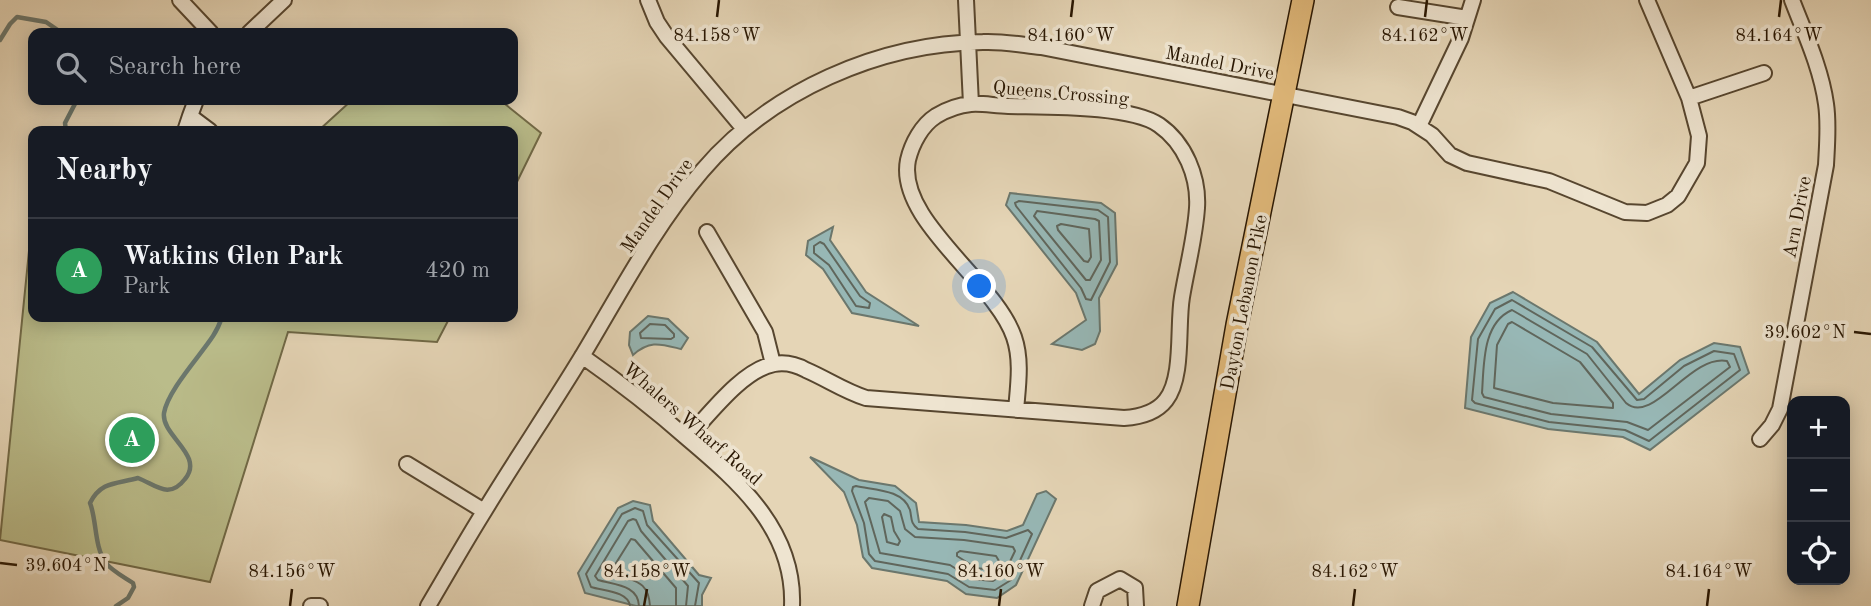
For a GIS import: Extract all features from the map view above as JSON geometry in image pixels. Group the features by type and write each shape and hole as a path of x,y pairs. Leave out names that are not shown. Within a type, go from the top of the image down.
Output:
{"main road":[{"name":"Dayton Lebanon Pike","path":"1188,606 1237,325 1303,0"}],"street":[{"path":"180,0 206,28"},
{"path":"254,28 284,0"},
{"path":"648,0 667,37 744,128"},
{"path":"966,0 971,104"},
{"path":"1419,126 1461,38 1473,0"},
{"path":"1647,0 1689,98 1764,73"},
{"name":"Arn Drive","path":"1760,439 1772,425 1780,409 1826,164 1827,105 1819,69 1792,0"},
{"path":"1398,7 1467,18"},
{"name":"Mandel Drive","path":"428,606 635,268 687,190 744,128 809,87 843,71 911,51 968,42 986,41 1041,47 1398,117 1419,126 1432,135 1450,155 1469,163 1549,181 1625,212 1647,213 1667,205 1678,196 1697,163 1699,136 1689,98"},
{"name":"Queens Crossing","path":"773,364 806,369 848,393 866,398 1016,410 1136,418 1157,408 1166,400 1176,373 1181,299 1192,244 1197,193 1195,178 1179,145 1170,134 1150,120 1093,110 971,104 937,116 926,125 911,149 907,176 909,189 929,223 995,304 1009,326 1018,354 1016,410"},
{"path":"187,126 194,105"},
{"path":"190,116 203,126"},
{"path":"687,438 737,385 773,364 765,332 707,232"},
{"name":"Whalers Wharf Road","path":"582,356 636,394 743,488 769,520 778,538 787,563 792,606"},
{"path":"407,464 484,511"},
{"path":"1092,606 1097,591 1120,579 1135,588 1136,606"},
{"path":"311,606 320,606"}],"green space":[{"path":"347,105 506,105 541,133 518,180 518,126 323,126"},
{"path":"28,261 28,322 447,322 437,342 288,332 210,582 0,540"}],"water":[{"path":"1010,193 1101,203 1115,213 1117,264 1099,298 1100,331 1095,344 1082,350 1052,344 1086,320 1076,293 1006,205"},
{"path":"833,227 830,240 866,292 919,326 852,313 823,269 806,255 808,241"},
{"path":"1513,292 1597,342 1639,394 1680,360 1714,343 1740,347 1749,373 1650,450 1623,437 1548,429 1465,408 1471,337 1490,303"},
{"path":"648,316 668,319 688,338 681,349 656,344 633,355 629,345 630,332"},
{"path":"810,457 859,480 895,486 916,503 919,522 1007,531 1023,525 1037,494 1046,491 1056,499 1016,585 997,598 966,594 947,581 872,568 863,557 857,525 844,492"},
{"path":"633,501 650,505 653,521 699,575 711,578 702,595 702,606 636,606 585,593 578,573 618,508"}],"waterway":[{"path":"0,40 17,17 46,22 55,28"},
{"path":"65,126 74,105"},
{"path":"116,606 128,598 134,587 133,583 111,569 102,557 90,503 104,487 116,483 138,478 168,490 185,479 190,470 190,462 169,430 164,413 172,394 220,322"}],"place":[{"name":"Watkins Glen Park","path":"132,440"}]}
